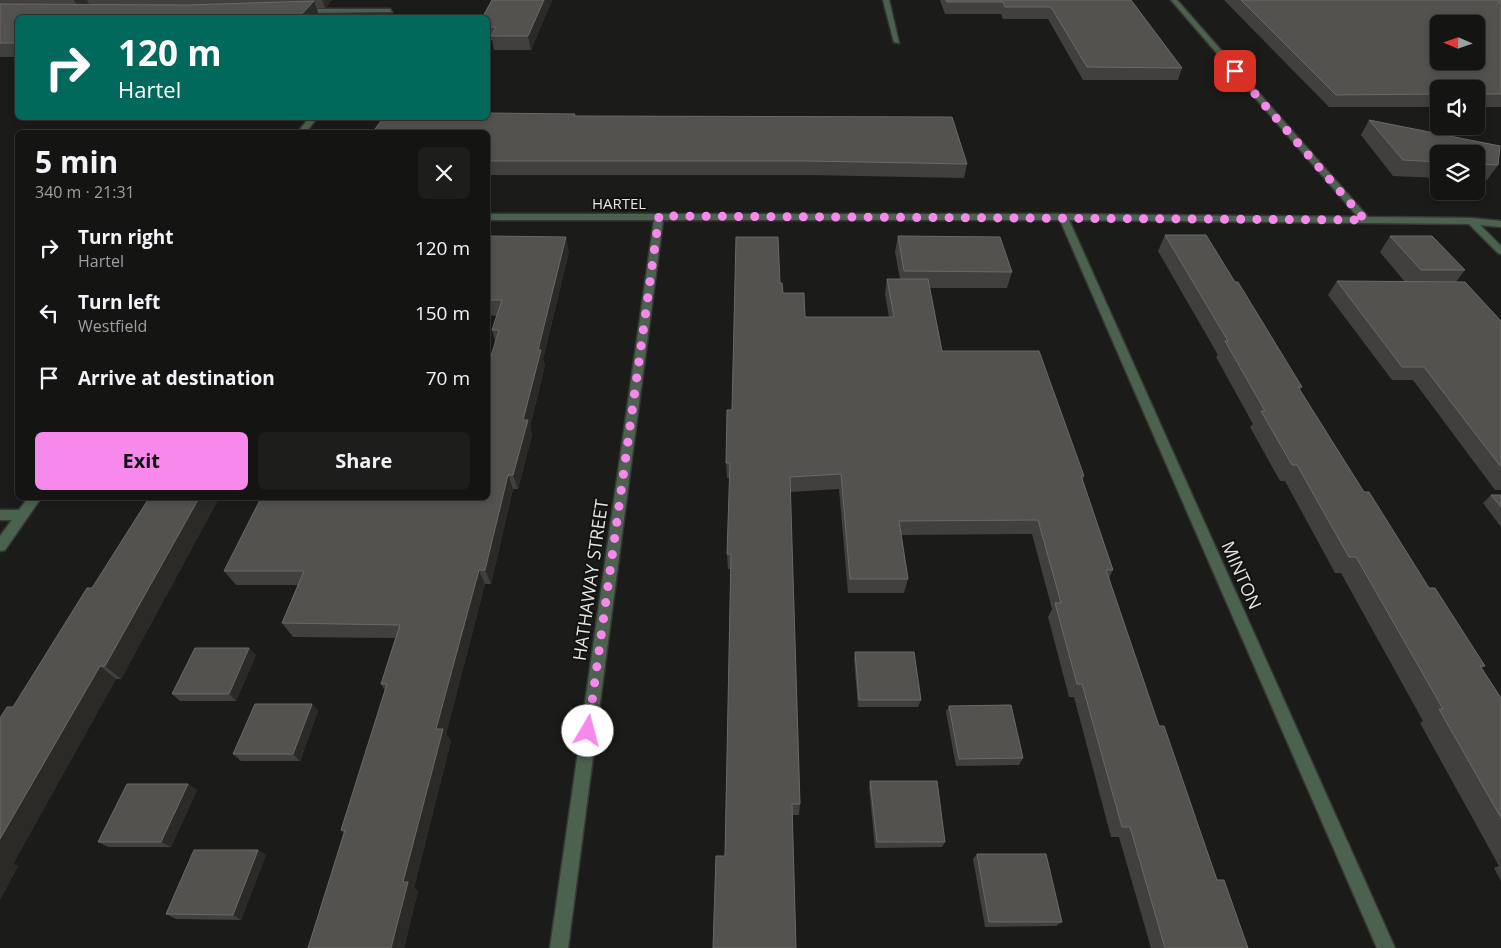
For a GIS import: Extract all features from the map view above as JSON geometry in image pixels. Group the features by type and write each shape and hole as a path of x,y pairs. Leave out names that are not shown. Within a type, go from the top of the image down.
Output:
{"street":[{"path":"886,0 897,42"},
{"path":"1174,0 1365,220"},
{"path":"293,11 392,8 388,15"},
{"path":"304,130 311,120"},
{"name":"HATHAWAY STREET","path":"559,948 659,216"},
{"name":"HARTEL","path":"490,217 1063,217 1471,221 1501,224"},
{"name":"MINTON","path":"1063,217 1386,948"},
{"path":"1471,221 1501,251"},
{"path":"0,546 33,500"},
{"path":"0,515 22,515"}],"building":[{"path":"492,0 544,0 528,36 491,36 496,27 490,27 490,15 484,15"},
{"path":"946,0 1131,0 1182,68 1087,67 1051,7 1005,7 1003,2 947,2"},
{"path":"1241,0 1501,0 1501,2 1498,2 1501,4 1501,94 1485,94 1485,80 1430,80 1430,94 1336,95"},
{"path":"314,1 301,15 15,15 15,43 0,43 0,4 187,5"},
{"path":"490,113 575,114 574,116 952,117 967,164 809,161 490,161 490,130 374,130 382,120 490,120"},
{"path":"1369,120 1430,132 1430,135 1445,135 1500,146 1498,165 1485,164 1485,145 1430,145 1430,162 1403,160"},
{"path":"1165,235 1206,235 1235,282 1238,282 1302,387 1298,387 1364,492 1369,492 1429,588 1435,588 1485,666 1480,666 1501,698 1501,818 1439,709 1443,709 1356,557 1349,557 1297,465 1292,465 1261,411 1265,411 1225,341 1228,341"},
{"path":"490,236 566,237 538,350 541,350 523,420 528,420 513,475 508,475 485,570 479,570 436,729 443,729 403,882 408,882 391,948 308,948 345,830 341,830 387,684 381,684 400,625 282,623 304,571 224,571 260,500 490,500 490,359 499,330 492,330 502,300 490,300"},
{"path":"898,236 1000,237 1012,272 904,271"},
{"path":"1390,236 1432,236 1465,270 1421,270"},
{"path":"736,237 778,237 780,283 782,283 783,293 804,293 805,317 894,317 887,279 928,279 942,351 1039,351 1084,476 1081,476 1113,570 1106,570 1159,726 1164,726 1217,880 1224,880 1248,948 1165,948 1130,827 1122,827 1082,684 1077,684 1055,603 1061,603 1038,520 899,521 908,579 850,579 841,474 790,477 800,804 792,804 796,948 713,948 716,856 725,856 731,554 727,554 730,463 726,463 727,410 732,410"},
{"path":"1337,281 1465,282 1501,321 1501,467 1424,367 1402,367"},
{"path":"1491,495 1501,495 1501,507"},
{"path":"148,500 198,500 105,666 100,666 0,839 0,718 7,707 13,707 87,588 92,588"},
{"path":"195,648 249,648 229,694 172,694"},
{"path":"855,652 914,652 921,700 859,700"},
{"path":"255,704 312,704 293,754 233,754"},
{"path":"1011,705 1023,758 959,759 949,706"},
{"path":"870,781 937,781 945,842 877,842"},
{"path":"127,784 188,784 161,842 98,842"},
{"path":"194,850 258,850 233,915 166,914"},
{"path":"977,854 1046,854 1062,922 989,922"}],"route":[{"path":"588,731 659,216 1365,220 1235,71"}]}
